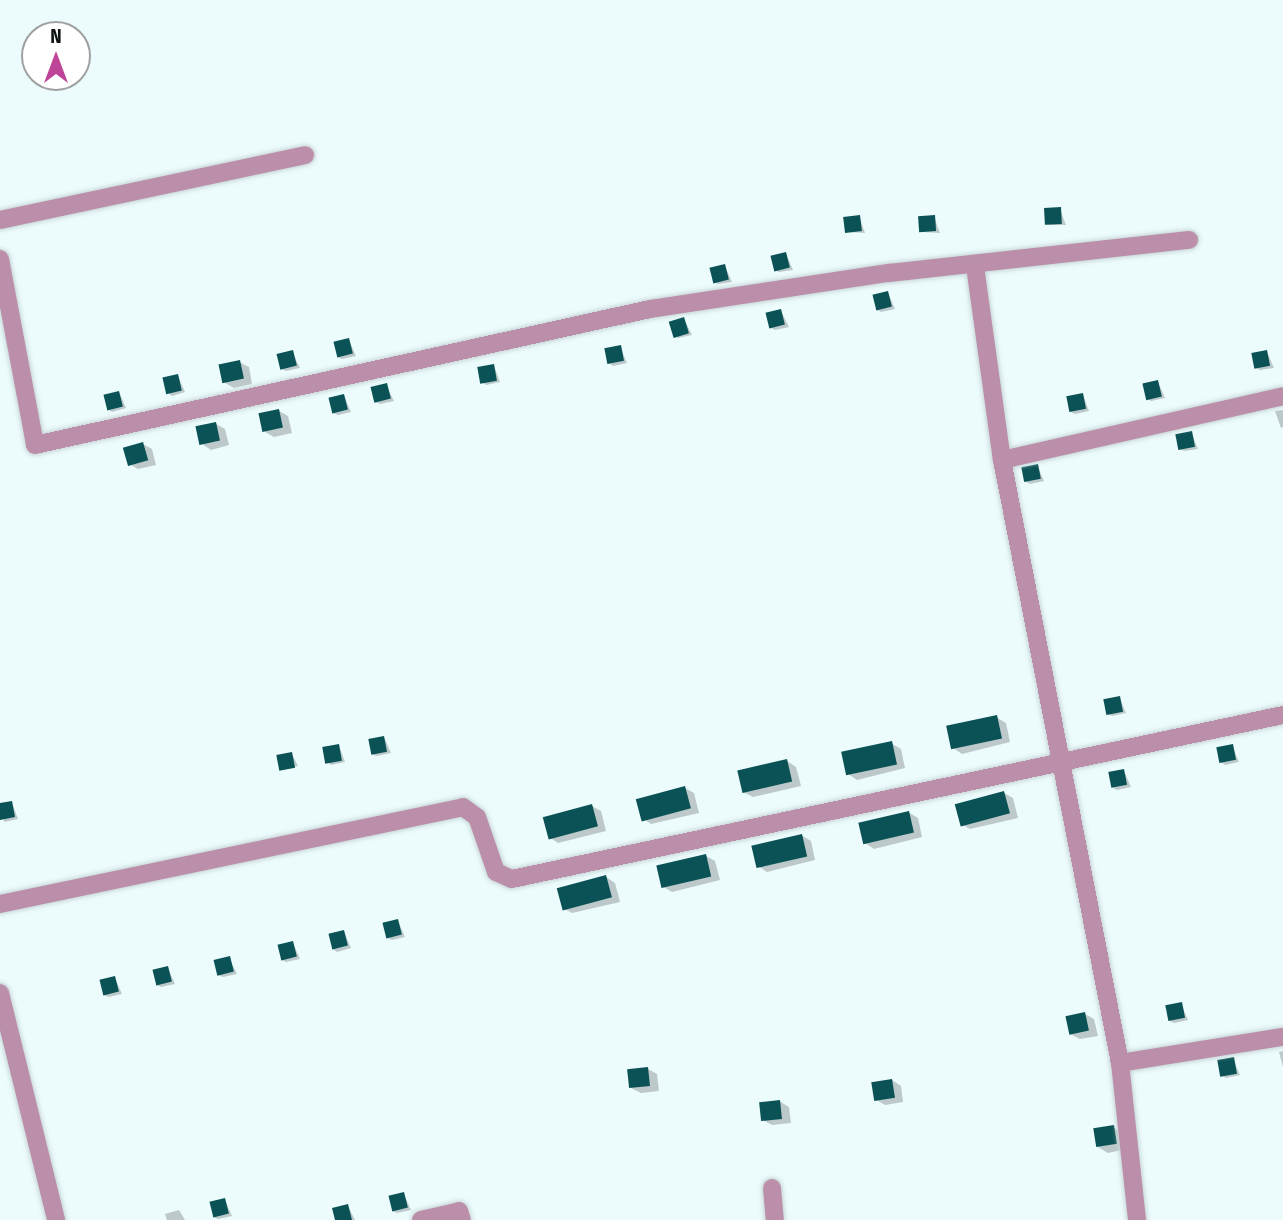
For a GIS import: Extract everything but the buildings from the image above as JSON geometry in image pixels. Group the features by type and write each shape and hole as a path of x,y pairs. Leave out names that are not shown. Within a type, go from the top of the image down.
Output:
{"street":[{"path":"0,220 305,155"},
{"path":"0,259 35,445 650,309 1189,240"},
{"path":"975,266 1002,460 1120,1063 1137,1220"},
{"path":"1002,460 1283,396"},
{"path":"0,904 463,807 477,817 496,872 512,879 1283,715"},
{"path":"0,993 56,1220"},
{"path":"1120,1063 1283,1037"},
{"path":"772,1188 775,1220"},
{"path":"421,1220 459,1211 462,1220"}]}
